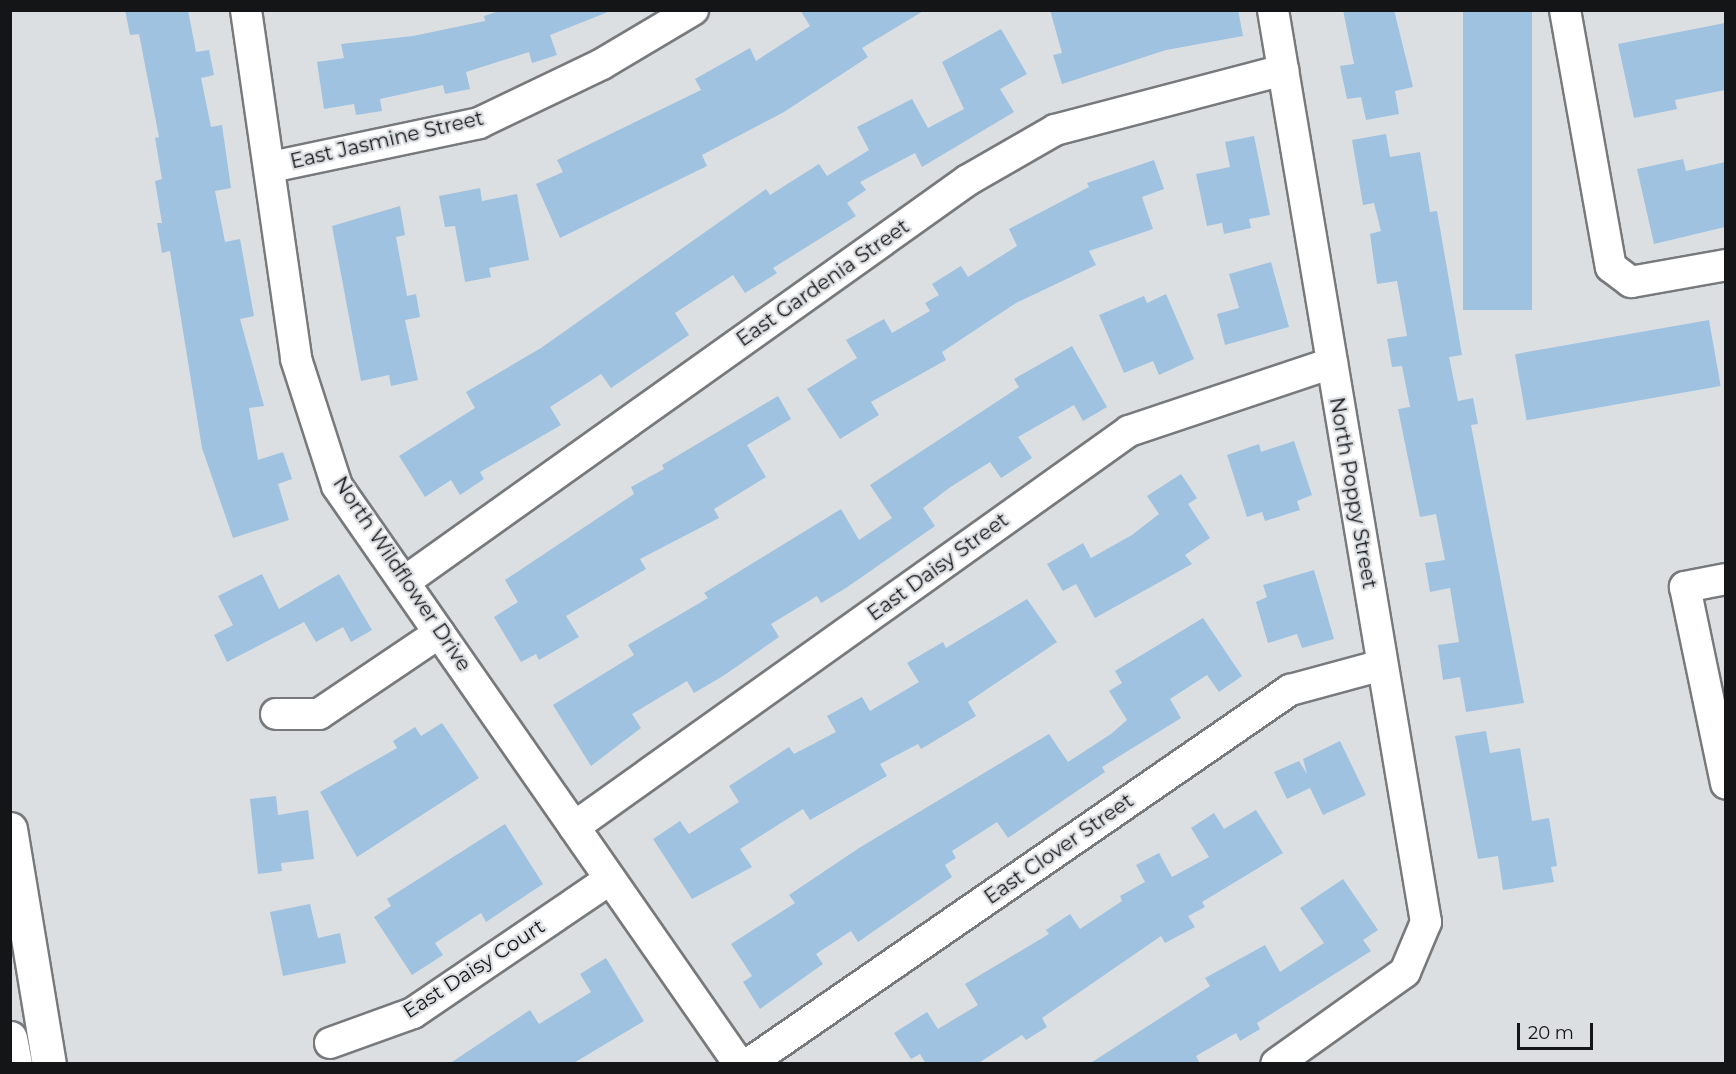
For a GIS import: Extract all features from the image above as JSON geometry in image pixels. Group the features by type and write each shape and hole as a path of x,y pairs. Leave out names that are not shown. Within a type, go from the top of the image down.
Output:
{"street":[{"name":"North Wildflower Drive","path":"246,10 271,167 296,358 338,486 739,1064"},
{"name":"East Jasmine Street","path":"271,167 479,123 602,64 693,10"},
{"name":"North Poppy Street","path":"1273,10 1426,922 1405,972 1276,1064"},
{"path":"1565,10 1611,267 1631,282 1725,265"},
{"name":"East Gardenia Street","path":"404,582 968,180 1055,130 1283,70"},
{"name":"East Daisy Street","path":"574,827 1129,431 1332,363"},
{"path":"1725,579 1685,586 1725,784"},
{"path":"276,714 320,714 439,633"},
{"name":"East Clover Street","path":"748,1064 1290,690 1382,665"},
{"path":"10,829 49,1064"},
{"name":"East Daisy Court","path":"330,1043 413,1013 610,879"},
{"path":"10,1038 15,1064"}],"building":[{"path":"125,10 188,10 196,52 209,50 214,75 201,78 211,127 222,125 231,188 215,191 225,242 240,239 254,316 240,319 264,406 249,408 258,460 283,452 292,479 278,484 289,520 233,538 202,448 170,251 162,253 157,223 162,223 155,181 162,179 155,138 159,137 139,34 130,35"},
{"path":"502,10 608,12 550,35 557,55 532,63 529,52 466,72 470,89 445,94 443,85 380,99 382,111 356,115 354,104 324,109 317,62 344,58 341,44 413,36 485,21 484,16"},
{"path":"800,10 925,10 862,48 868,57 784,112 702,155 707,166 560,238 536,184 563,172 557,160 701,90 695,79 750,48 756,61 810,26"},
{"path":"1050,10 1238,10 1243,36 1166,50 1062,84 1053,55 1062,53"},
{"path":"1343,10 1394,10 1413,87 1395,91 1399,114 1366,120 1361,97 1347,99 1340,66 1354,64"},
{"path":"1463,10 1532,10 1532,310 1463,310"},
{"path":"1725,23 1725,90 1675,100 1677,109 1634,118 1618,44"},
{"path":"1001,29 1027,74 1000,89 1014,112 922,167 915,153 860,182 866,190 847,203 856,216 773,268 777,273 745,293 733,275 675,313 689,335 611,388 601,374 550,407 561,425 480,472 484,479 460,495 451,480 425,497 399,456 475,408 466,392 541,348 766,189 770,195 819,164 827,176 869,150 857,127 912,99 928,128 964,109 942,62"},
{"path":"1386,134 1390,157 1420,152 1430,212 1437,211 1462,355 1449,357 1458,401 1473,398 1478,424 1471,425 1524,703 1466,712 1460,677 1443,680 1438,645 1459,642 1450,588 1430,592 1425,563 1445,560 1436,514 1420,517 1398,409 1410,407 1402,366 1392,367 1387,339 1407,336 1397,281 1377,284 1370,234 1381,231 1374,203 1363,205 1352,140"},
{"path":"1254,136 1270,215 1249,219 1251,228 1224,234 1222,223 1207,226 1196,174 1230,167 1225,142"},
{"path":"1683,159 1686,171 1725,162 1725,227 1654,244 1637,169"},
{"path":"1154,160 1164,189 1142,197 1153,229 1089,251 1096,265 1016,303 942,352 946,360 871,402 879,415 840,439 807,389 857,358 846,340 884,319 892,333 930,311 925,303 939,295 932,284 961,266 968,277 1017,246 1009,229 1089,187 1087,183"},
{"path":"480,188 482,201 517,194 529,260 489,268 491,277 465,282 455,226 445,227 439,196"},
{"path":"400,206 405,235 396,237 407,296 416,294 420,317 405,320 418,380 391,386 389,375 361,381 332,226"},
{"path":"1271,262 1289,327 1225,345 1217,314 1239,308 1229,274"},
{"path":"1166,294 1194,359 1159,375 1153,361 1124,373 1099,315 1144,296 1147,303"},
{"path":"1709,320 1721,386 1527,420 1515,354"},
{"path":"1072,346 1107,407 1083,421 1074,405 1018,437 1032,458 1001,478 990,462 949,488 923,508 935,526 821,603 817,596 771,624 779,637 723,676 694,693 687,681 632,714 641,728 591,766 553,705 634,655 628,645 708,598 704,593 841,509 859,540 892,518 870,485 1019,387 1014,379"},
{"path":"778,396 791,419 747,445 766,477 714,509 719,518 640,559 646,569 566,616 579,637 539,660 536,654 521,662 494,617 518,602 505,580 634,494 631,487 664,469 662,465"},
{"path":"1294,441 1312,495 1297,501 1300,510 1265,521 1262,512 1247,517 1227,455 1259,444 1261,452"},
{"path":"1181,474 1197,498 1188,504 1210,538 1185,555 1192,564 1095,618 1076,584 1063,591 1047,564 1083,543 1091,558 1132,535 1159,514 1147,496"},
{"path":"1314,570 1334,639 1302,648 1297,634 1268,643 1256,602 1267,597 1263,585"},
{"path":"262,574 279,609 339,574 372,630 351,642 343,627 316,642 304,622 227,662 214,635 233,625 218,596"},
{"path":"1027,599 1057,642 968,702 976,716 921,749 918,744 880,764 887,776 810,820 803,809 740,849 752,867 692,899 653,839 680,821 689,834 739,802 729,786 789,747 794,754 836,732 827,716 862,697 870,711 919,682 907,663 943,642 946,648"},
{"path":"1203,618 1242,676 1219,692 1207,675 1170,699 1181,718 1102,767 1105,772 1008,838 997,822 952,851 956,858 945,865 952,877 858,942 851,931 816,954 823,964 760,1009 743,982 752,976 731,944 795,903 789,895 859,848 1049,734 1068,762 1111,734 1127,720 1109,691 1122,683 1115,671"},
{"path":"442,723 479,778 357,857 320,792 397,748 393,741 415,727 421,736"},
{"path":"1486,731 1490,753 1520,748 1532,821 1549,818 1557,866 1551,867 1554,882 1503,890 1498,856 1478,859 1455,736"},
{"path":"1340,741 1366,795 1323,815 1310,788 1287,799 1274,772 1299,761 1307,774 1303,759"},
{"path":"276,796 278,815 308,810 314,859 281,863 282,871 258,874 250,799"},
{"path":"1256,810 1283,853 1202,902 1205,907 1188,916 1195,927 1165,943 1161,936 1042,1018 1047,1027 1026,1040 1022,1035 977,1064 926,1064 920,1054 911,1059 894,1033 927,1012 938,1029 978,1005 965,984 1049,934 1046,930 1070,914 1080,929 1122,901 1120,896 1145,882 1136,865 1159,853 1172,877 1209,857 1191,828 1214,813 1224,829"},
{"path":"505,824 543,884 486,922 481,913 435,943 443,955 412,975 374,917 391,906 387,899"},
{"path":"1343,879 1378,930 1363,940 1371,951 1257,1023 1260,1029 1240,1041 1236,1033 1196,1056 1200,1064 1089,1064 1210,986 1205,978 1265,945 1280,972 1324,943 1300,908"},
{"path":"310,904 318,938 340,933 346,963 283,976 270,912"},
{"path":"606,958 644,1021 572,1064 449,1064 530,1010 539,1024 591,992 580,974"}]}
